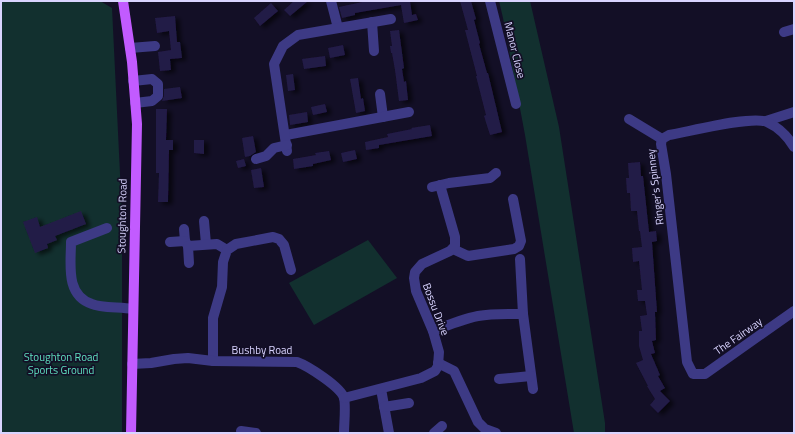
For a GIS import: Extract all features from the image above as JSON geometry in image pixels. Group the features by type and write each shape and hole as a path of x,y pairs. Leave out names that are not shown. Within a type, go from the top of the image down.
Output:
{"main road":[{"name":"Stoughton Road","path":"123,1 130,48 137,124 132,309 131,433"}],"street":[{"path":"331,1 338,28"},
{"name":"Manor Close","path":"490,1 516,104"},
{"path":"287,144 274,64 283,46 298,35 391,19"},
{"path":"372,22 374,51"},
{"path":"130,48 155,46"},
{"path":"133,81 152,79 158,84 159,91 158,96 152,101 135,104"},
{"path":"380,94 383,117"},
{"path":"256,159 266,156 274,148 287,144 383,117 410,112"},
{"path":"766,121 794,112"},
{"path":"629,119 662,139"},
{"name":"Ringer's Spinney","path":"693,374 687,362 666,174 661,144 662,139 669,135 749,119 766,121"},
{"path":"766,121 787,136 794,146"},
{"path":"496,173 490,178 436,186 455,237 455,246 453,249 468,256 519,246 520,241 513,199"},
{"path":"204,221 206,244"},
{"path":"108,228 71,242 71,279 73,290 82,299 92,305 132,309"},
{"path":"184,229 189,263"},
{"path":"213,361 213,318 222,287 223,262 227,250 236,244 268,237 276,237 282,241 291,270"},
{"path":"170,242 186,244 219,244 227,250"},
{"name":"Bossu Drive","path":"438,363 439,352 433,331 416,290 414,278 415,272 422,264 453,249"},
{"path":"520,259 523,314 533,388"},
{"name":"The Fairway","path":"693,374 706,374 794,311"},
{"path":"433,331 463,319 480,315 523,314"},
{"name":"Bushby Road","path":"132,364 151,363 181,358 213,361 297,362 306,366 331,384 344,398"},
{"path":"344,433 344,398 429,375 435,371 438,363 454,371 478,422 493,433"},
{"path":"500,380 531,376"},
{"path":"381,389 389,433"},
{"path":"384,407 409,403"},
{"path":"434,433 442,426"},
{"path":"242,431 256,433"}],"green space":[{"name":"Stoughton Road Sports Ground","path":"1,1 100,1 112,8 122,215 122,433 1,433"},
{"path":"499,1 530,1 559,127 605,423 605,433 574,433 525,135"},
{"path":"368,240 397,278 314,325 289,283"}],"building":[{"path":"294,1 308,1 290,16 284,10"},
{"path":"367,1 410,1 412,15 416,14 418,20 404,23 401,5 355,13 355,15 342,18 339,7"},
{"path":"460,1 471,1 476,19 474,20 479,44 488,73 502,132 490,135 484,116 486,115 465,30 468,30"},
{"path":"271,3 278,11 260,26 254,18"},
{"path":"175,16 177,42 180,42 182,58 170,59 171,70 160,71 158,52 171,50 169,31 157,33 155,18"},
{"path":"399,30 404,68 402,69 404,82 406,81 408,100 399,101 390,46 392,46 390,31"},
{"path":"343,45 345,55 330,58 328,48"},
{"path":"325,56 326,66 304,69 302,59"},
{"path":"293,74 295,90 288,91 286,75"},
{"path":"358,78 361,99 363,98 365,111 356,113 350,79"},
{"path":"180,87 182,98 162,101 164,89"},
{"path":"325,104 327,112 313,115 311,107"},
{"path":"156,109 167,109 166,140 173,140 173,150 169,150 168,202 158,202 159,173 156,173"},
{"path":"307,112 308,122 290,125 289,115"},
{"path":"430,125 432,136 379,145 379,148 366,150 365,142 388,137 387,134"},
{"path":"253,136 256,152 245,157 242,138"},
{"path":"194,140 204,140 204,154 194,153"},
{"path":"355,150 357,159 343,162 341,153"},
{"path":"329,151 331,160 313,164 313,166 294,169 293,159"},
{"path":"244,159 246,166 238,168 236,161"},
{"path":"640,162 649,232 656,231 657,241 652,242 657,312 655,312 656,340 652,341 655,353 651,354 660,375 658,376 665,388 660,391 670,401 658,413 650,405 655,399 636,363 643,360 639,346 639,331 642,331 640,316 647,315 645,301 638,301 637,290 642,290 639,261 633,262 632,248 642,247 637,211 631,211 630,193 627,193 626,178 629,178 628,163"},
{"path":"261,168 264,187 254,188 251,170"},
{"path":"81,211 86,224 55,236 57,240 47,244 48,248 35,253 23,222 37,217 40,227"}]}
